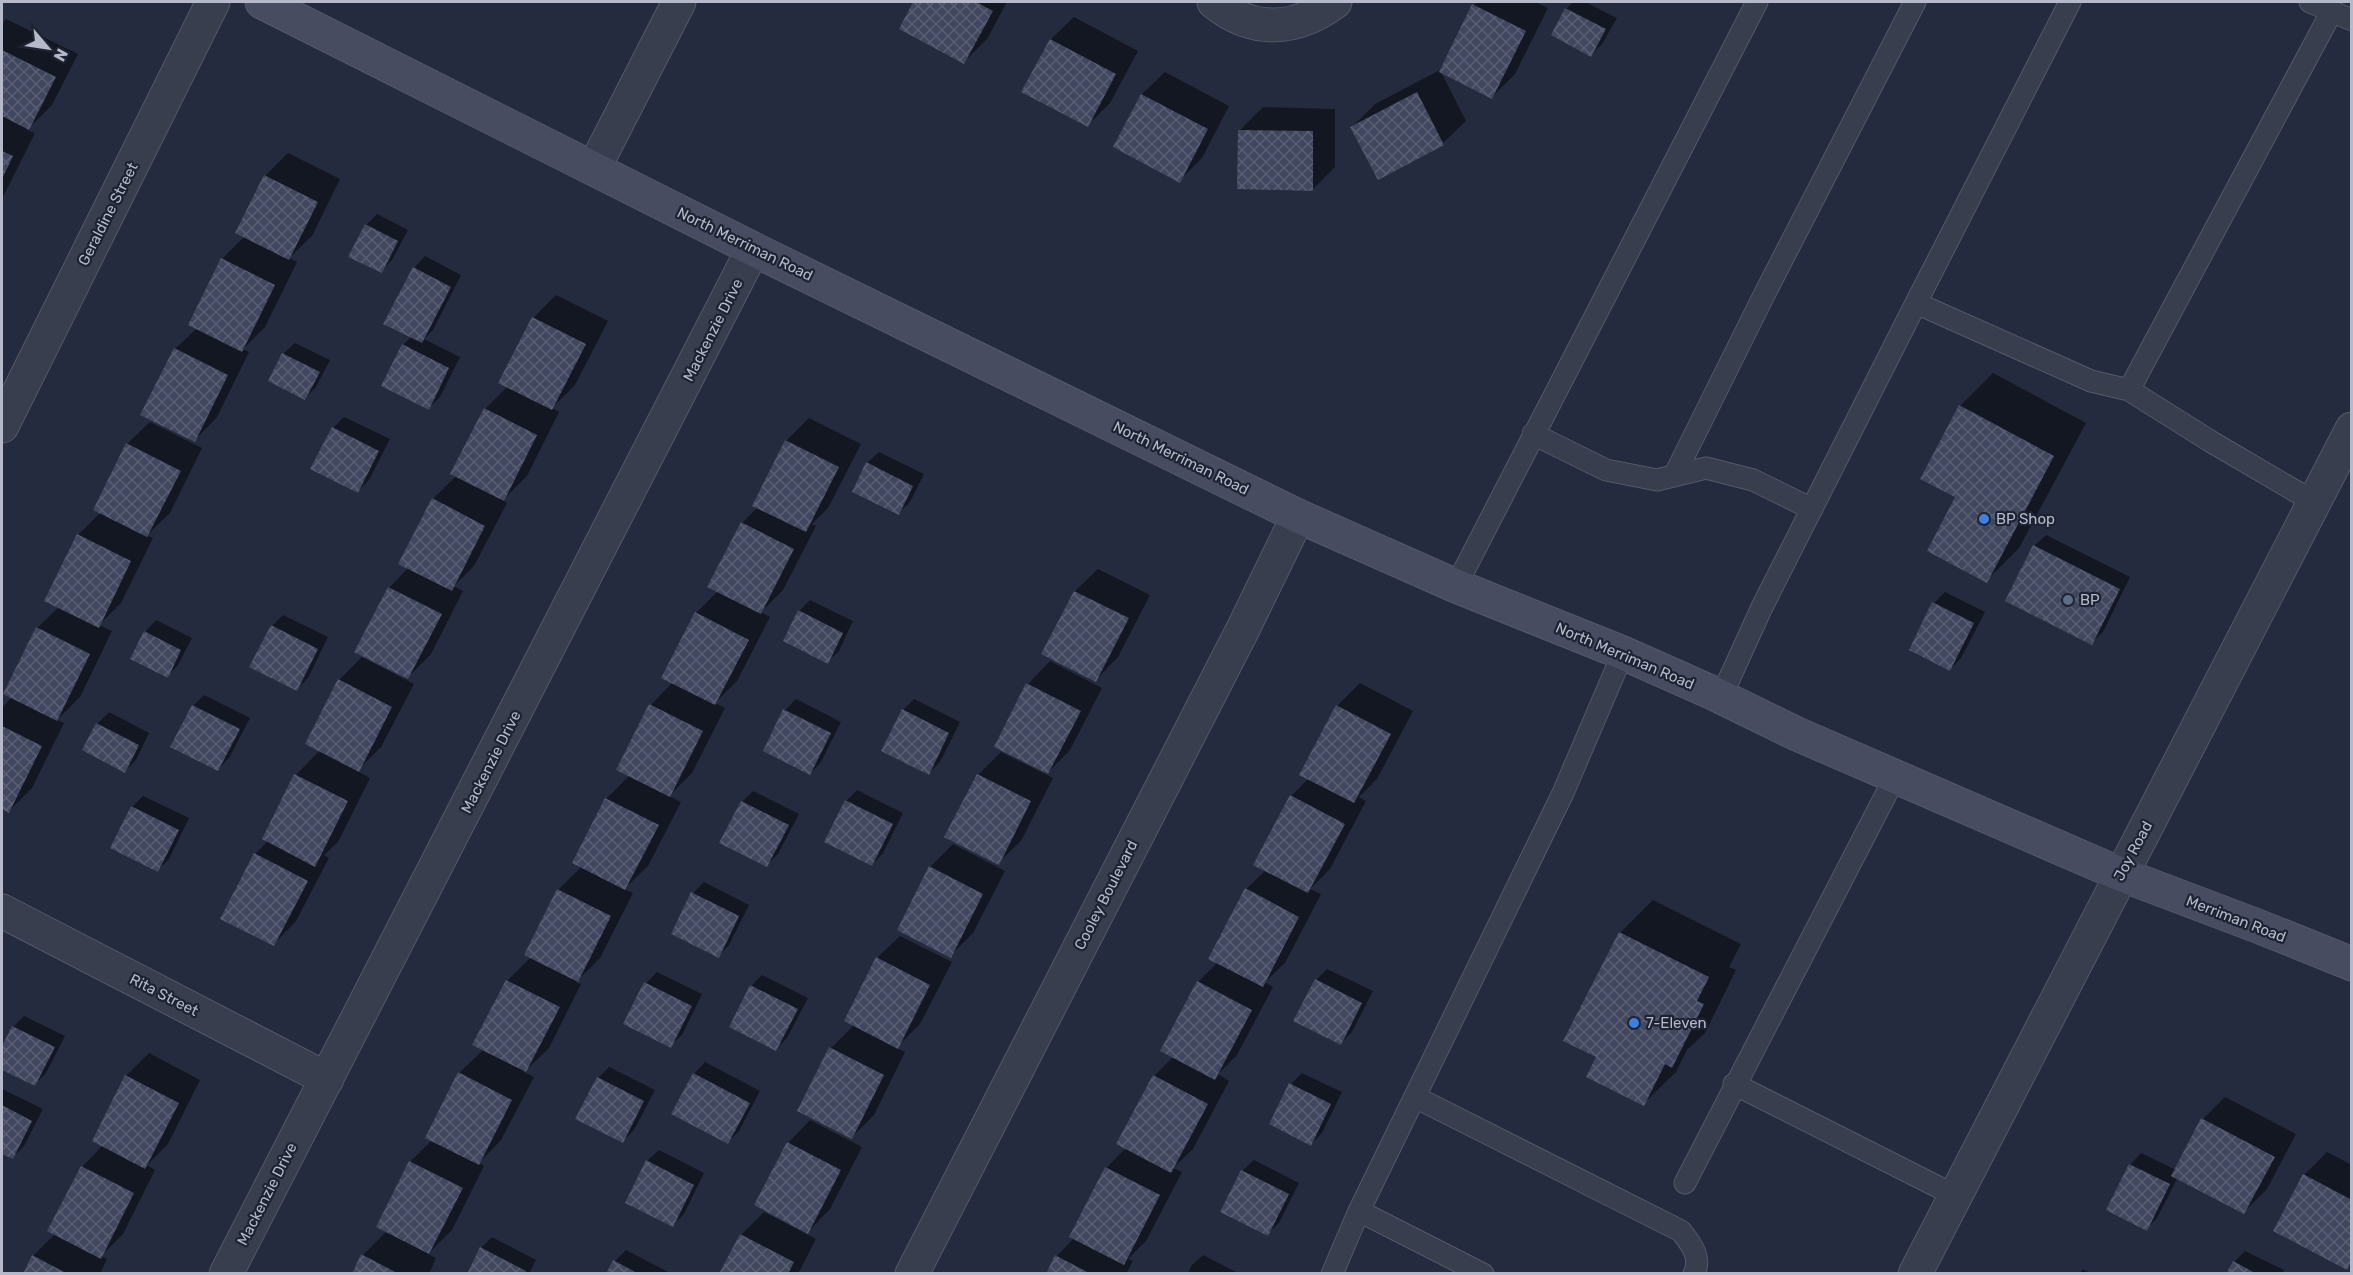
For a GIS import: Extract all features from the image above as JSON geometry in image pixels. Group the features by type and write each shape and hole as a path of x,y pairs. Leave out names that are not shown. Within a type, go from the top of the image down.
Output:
{"main road":[{"name":"North Merriman Road","path":"262,2 753,249 1298,516 1456,586 1623,653 1797,734 2120,874"},
{"name":"Merriman Road","path":"2120,874 2352,964"}],"street":[{"name":"Geraldine Street","path":"2,426 213,2"},
{"path":"594,168 679,2"},
{"path":"1214,2 1241,19 1258,25 1274,25 1308,19 1335,2"},
{"name":"Mackenzie Drive","path":"226,1274 753,249"},
{"name":"Joy Road","path":"1915,1274 2352,429"},
{"name":"Cooley Boulevard","path":"912,1274 1243,629 1298,516"},
{"name":"Rita Street","path":"2,911 327,1079"}],"lane":[{"path":"1456,586 1757,2"},
{"path":"1674,476 1765,293 1915,2"},
{"path":"1721,697 1762,606 2070,2"},
{"path":"2310,2 2352,20"},
{"path":"2129,390 2332,11"},
{"path":"1916,303 2091,381 2129,390 2210,441 2314,501"},
{"path":"1533,434 1606,470 1657,480 1706,468 1753,480 1812,509"},
{"path":"1332,1274 1359,1211 1563,793 1623,653"},
{"path":"1684,1183 1895,777"},
{"path":"1734,1084 1956,1196"},
{"path":"1415,1097 1681,1231 1692,1245 1697,1258 1694,1274"},
{"path":"1359,1211 1483,1274"}],"building":[{"path":"913,2 976,2 993,11 964,64 899,29"},
{"path":"1472,4 1526,31 1492,99 1439,72"},
{"path":"1565,8 1606,29 1591,57 1551,35"},
{"path":"1050,39 1116,74 1088,127 1021,92"},
{"path":"2,50 56,77 29,130 2,116"},
{"path":"1417,92 1444,145 1378,180 1350,127"},
{"path":"1141,94 1208,129 1180,183 1113,147"},
{"path":"1238,130 1313,131 1313,191 1237,189"},
{"path":"2,151 13,156 2,179"},
{"path":"264,175 318,202 289,260 235,233"},
{"path":"365,224 398,241 382,273 348,257"},
{"path":"221,258 275,285 242,352 188,325"},
{"path":"413,267 451,287 422,343 383,324"},
{"path":"532,317 586,344 552,410 498,383"},
{"path":"402,344 449,368 429,410 381,386"},
{"path":"174,348 228,375 195,442 140,415"},
{"path":"282,353 320,372 305,400 268,381"},
{"path":"1959,405 2054,456 1987,583 1927,551 1955,497 1920,479"},
{"path":"484,408 537,435 504,501 450,474"},
{"path":"332,427 379,451 358,493 310,469"},
{"path":"785,440 839,467 806,532 752,506"},
{"path":"126,443 181,471 147,537 93,510"},
{"path":"866,462 913,486 899,515 852,492"},
{"path":"432,498 485,526 452,591 398,564"},
{"path":"741,522 794,549 761,614 707,587"},
{"path":"77,534 131,561 99,628 44,601"},
{"path":"2033,545 2120,589 2092,645 2005,601"},
{"path":"388,587 442,614 408,679 354,652"},
{"path":"1074,591 1129,618 1096,682 1041,654"},
{"path":"1932,602 1974,623 1950,671 1909,650"},
{"path":"798,610 843,633 828,664 783,641"},
{"path":"695,612 749,640 715,705 661,678"},
{"path":"271,625 318,649 297,691 249,667"},
{"path":"36,627 90,654 57,721 3,694"},
{"path":"144,631 181,650 168,678 130,659"},
{"path":"338,679 392,707 359,772 305,744"},
{"path":"1026,683 1081,711 1048,774 994,747"},
{"path":"649,704 703,731 670,797 616,770"},
{"path":"192,705 240,729 218,771 170,747"},
{"path":"1336,705 1391,734 1354,803 1299,775"},
{"path":"783,709 831,733 810,775 763,751"},
{"path":"902,709 949,733 929,775 881,751"},
{"path":"96,723 139,745 125,773 82,750"},
{"path":"2,726 42,746 9,813 2,809"},
{"path":"294,774 348,801 315,867 262,839"},
{"path":"977,774 1031,801 999,865 944,837"},
{"path":"1290,795 1345,824 1308,893 1253,865"},
{"path":"605,798 659,825 625,890 572,863"},
{"path":"845,800 893,824 872,866 824,842"},
{"path":"741,801 789,825 767,867 719,843"},
{"path":"131,806 179,830 158,872 110,848"},
{"path":"254,853 308,881 274,946 220,919"},
{"path":"929,866 983,894 951,958 897,930"},
{"path":"1245,888 1299,917 1263,987 1208,959"},
{"path":"557,889 611,916 578,982 524,955"},
{"path":"691,892 739,916 719,958 671,934"},
{"name":"7-Eleven","path":"1619,932 1709,977 1697,1001 1704,1004 1672,1068 1665,1064 1644,1106 1586,1077 1596,1057 1563,1041"},
{"path":"876,957 930,985 898,1049 844,1021"},
{"path":"1315,979 1362,1003 1341,1045 1293,1021"},
{"path":"506,980 560,1007 526,1072 472,1045"},
{"path":"1197,981 1252,1010 1215,1080 1160,1051"},
{"path":"644,982 692,1006 671,1048 623,1024"},
{"path":"750,985 798,1009 776,1051 729,1027"},
{"path":"12,1026 55,1047 35,1086 2,1070 2,1046"},
{"path":"829,1047 884,1075 852,1139 797,1111"},
{"path":"458,1072 512,1100 479,1165 425,1138"},
{"path":"693,1073 750,1103 728,1144 671,1114"},
{"path":"125,1075 179,1103 145,1169 92,1141"},
{"path":"1153,1075 1208,1104 1171,1173 1116,1144"},
{"path":"597,1077 644,1101 623,1143 575,1119"},
{"path":"1289,1083 1331,1104 1311,1146 1269,1124"},
{"path":"2,1105 32,1121 13,1159 2,1154"},
{"path":"2201,1118 2275,1157 2244,1214 2171,1176"},
{"path":"787,1142 841,1170 808,1234 754,1205"},
{"path":"646,1160 694,1185 673,1227 625,1203"},
{"path":"409,1161 463,1188 429,1254 376,1227"},
{"path":"2129,1164 2170,1184 2147,1231 2106,1210"},
{"path":"81,1166 134,1193 101,1259 47,1231"},
{"path":"1105,1167 1160,1195 1124,1265 1069,1237"},
{"path":"1241,1170 1289,1194 1268,1236 1220,1212"},
{"path":"2303,1174 2352,1200 2352,1260 2347,1270 2273,1231"},
{"path":"740,1234 794,1262 788,1274 719,1274"},
{"path":"480,1247 526,1271 525,1274 467,1274"},
{"path":"361,1254 399,1274 352,1274"},
{"path":"32,1255 68,1274 23,1274"},
{"path":"1055,1255 1091,1274 1046,1274"},
{"path":"613,1260 639,1274 606,1274"},
{"path":"2233,1261 2257,1274 2226,1274"}],"place":[{"name":"BP Shop","path":"1984,519"},
{"name":"BP","path":"2068,600"},
{"name":"7-Eleven","path":"1634,1023"}]}
